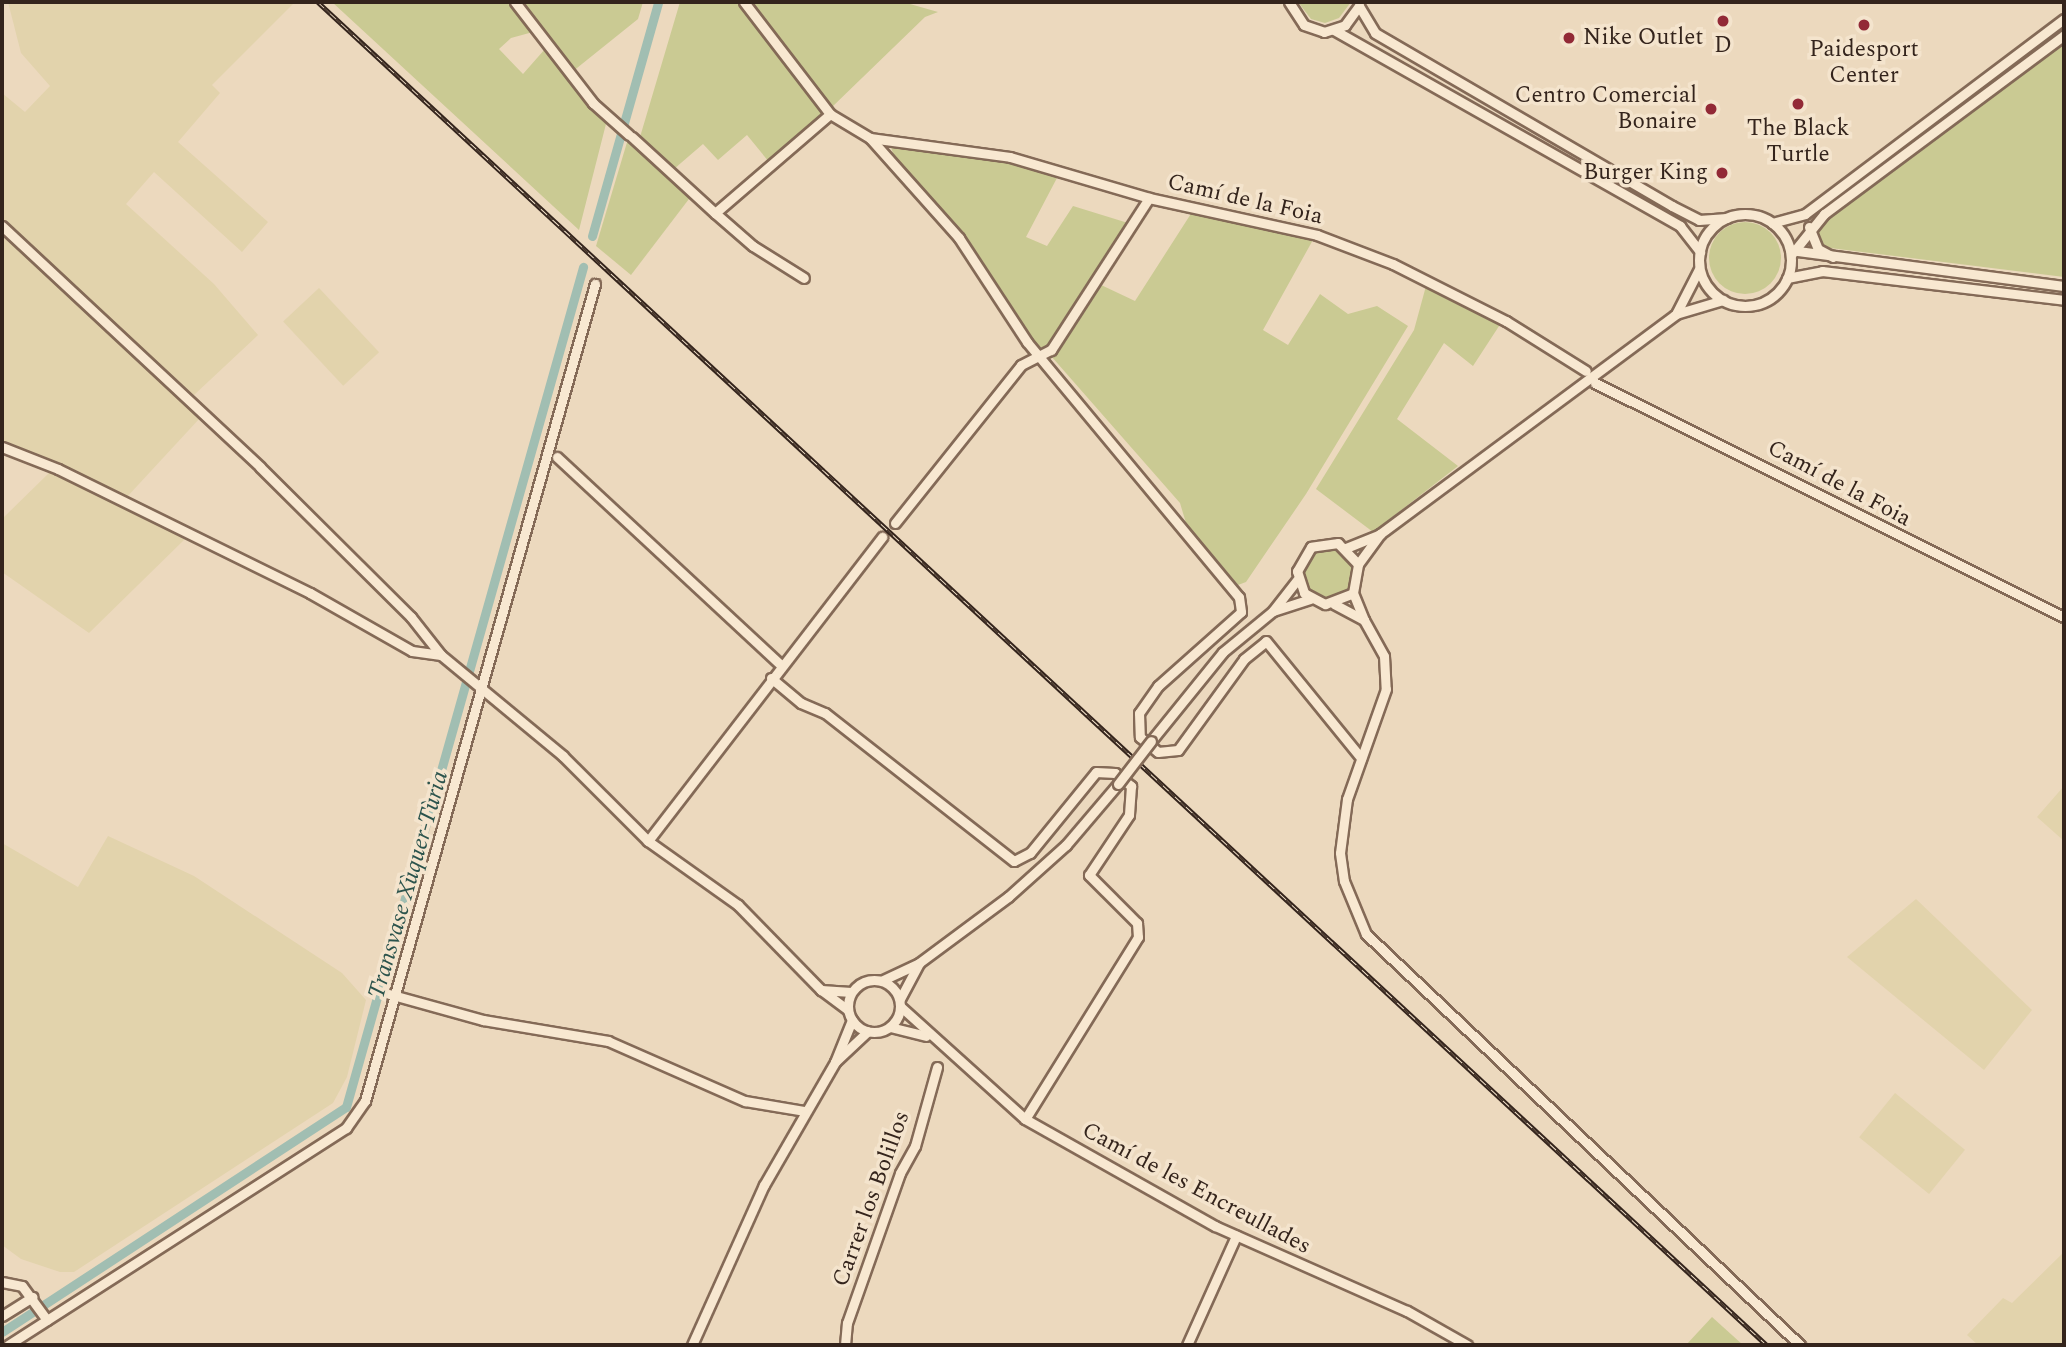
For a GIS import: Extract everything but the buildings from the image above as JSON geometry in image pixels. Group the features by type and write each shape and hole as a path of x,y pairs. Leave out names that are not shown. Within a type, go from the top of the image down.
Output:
{"street":[{"path":"515,2 614,124 753,246 804,278"},
{"path":"744,2 830,114 870,138 959,238 1039,356 1166,505 1242,607 1157,686 1139,713 1140,737 1158,752 1178,750 1244,659 1266,641 1362,758"},
{"path":"1289,2 1304,25 1334,30 1680,226 1700,252"},
{"path":"1334,30 1359,4 1375,33 1699,220 1752,215 1772,223 1791,252 2064,286"},
{"path":"1772,223 1805,214 2064,19"},
{"path":"1787,278 1791,252 1809,227 2064,35"},
{"path":"715,213 830,114"},
{"name":"Camí de la Foia","path":"870,138 1010,157 1149,198 1277,223 1370,255 1506,321 1586,371"},
{"path":"895,523 1021,365 1051,350 1149,198"},
{"path":"1676,314 1700,268 1700,252 1709,231 1727,218"},
{"path":"2,226 260,467 411,617 441,655 461,674 563,756 648,841 738,905 821,990 868,1031"},
{"path":"1809,227 1818,250 1841,260"},
{"path":"1700,268 1723,300"},
{"path":"1346,548 1380,534 1676,314 1723,300 1750,305 1765,301 1787,278 1822,271 2064,300"},
{"path":"8,1345 45,1318 346,1128 365,1101 392,996 595,284"},
{"name":"Camí de la Foia","path":"1595,383 2064,617"},
{"path":"2,447 310,593 412,651 441,655"},
{"path":"557,457 781,665"},
{"path":"1380,534 1358,564 1353,593 1364,620 1379,643 1386,669 1383,705 1345,808 1340,853 1344,881 1367,934 1800,1345"},
{"path":"648,841 882,537"},
{"path":"821,990 851,992 865,981 883,981 919,963 1034,874 1118,784 1214,661 1273,611 1297,580 1299,561 1311,547 1329,542 1346,548 1358,564"},
{"path":"1297,580 1310,598"},
{"path":"1334,604 1353,593"},
{"path":"1273,611 1310,598 1334,604 1364,620"},
{"path":"771,678 800,703 825,713 1014,861 1030,853 1096,772 1115,773 1131,786 1129,815 1088,874 1136,923 1138,937 1025,1119"},
{"path":"835,1062 868,1031 890,1027 919,963"},
{"path":"883,981 900,1003"},
{"path":"692,1345 745,1223 805,1111 835,1062 850,1015 851,992"},
{"path":"392,996 483,1020 608,1041 745,1101 805,1111"},
{"name":"Camí de les Encreullades","path":"900,1003 928,1036 972,1066 1025,1119 1236,1236 1407,1311 1467,1345"},
{"name":"Camí de les Encreullades","path":"890,1027 928,1036"},
{"name":"Carrer los Bolillos","path":"845,1345 848,1323 900,1173 915,1146 937,1067"},
{"path":"1187,1345 1236,1236"},
{"path":"2,1282 22,1286 45,1318"},
{"path":"2,1316 32,1297"}],"shaded area":[{"path":"8,2 295,2 212,85 220,93 178,142 268,222 242,252 154,172 126,204 214,284 258,335 194,395 2,222 2,93 25,112 50,86 21,53"},
{"path":"2,234 200,418 126,498 2,442"},
{"path":"319,288 379,352 343,386 283,321"},
{"path":"51,471 186,538 89,633 2,572 2,519"},
{"path":"2064,786 2064,841 2037,817"},
{"path":"108,836 194,876 342,973 366,1000 347,1077 333,1103 74,1272 60,1272 21,1259 2,1245 2,843 78,887"},
{"path":"1916,899 2032,1010 1984,1070 1847,957"},
{"path":"1895,1093 1965,1150 1929,1194 1859,1137"},
{"path":"2064,1252 2064,1345 1978,1345 1967,1335 2003,1298 2012,1303"}],"green space":[{"path":"332,2 643,2 638,19 572,72 533,32 511,38 499,49 523,74 545,49 607,120 579,230"},
{"path":"680,2 739,2 826,112 769,162 747,135 718,160 703,144 674,169 640,137"},
{"path":"751,2 903,2 938,12 925,17 832,107"},
{"path":"1298,2 1351,2 1339,18 1325,23 1311,19"},
{"path":"2064,43 2064,277 1822,247 1816,238 1821,223"},
{"path":"628,139 692,195 631,275 596,246"},
{"path":"897,145 1013,162 1058,176 1026,237 1047,246 1073,206 1128,223 1047,349 1034,345 957,227 895,160 891,147"},
{"path":"1194,209 1314,238 1263,330 1288,345 1320,294 1348,314 1377,306 1408,326 1306,494 1246,582 1238,585 1186,523 1180,503 1051,356 1099,284 1135,301"},
{"path":"1752,222 1771,232 1779,244 1779,272 1771,284 1759,292 1738,294 1719,284 1711,272 1709,251 1719,232 1731,224"},
{"path":"1426,286 1501,323 1473,366 1444,343 1397,419 1458,466 1373,532 1316,489 1414,330"},
{"path":"1328,548 1345,556 1353,573 1345,590 1328,598 1311,590 1303,573 1311,556"},
{"path":"1712,1317 1743,1345 1686,1345"}],"waterway":[{"name":"Transvase Xùquer-Tùria","path":"592,236 658,2"},
{"name":"Transvase Xùquer-Tùria","path":"2,1332 346,1107 583,267"}],"railway":[{"path":"318,2 1767,1345"}],"place":[{"name":"D","path":"1723,21"},
{"name":"Paidesport Center","path":"1864,25"},
{"name":"Nike Outlet","path":"1569,38"},
{"name":"The Black Turtle","path":"1798,104"},
{"name":"Centro Comercial Bonaire","path":"1711,109"},
{"name":"Burger King","path":"1722,173"}]}
